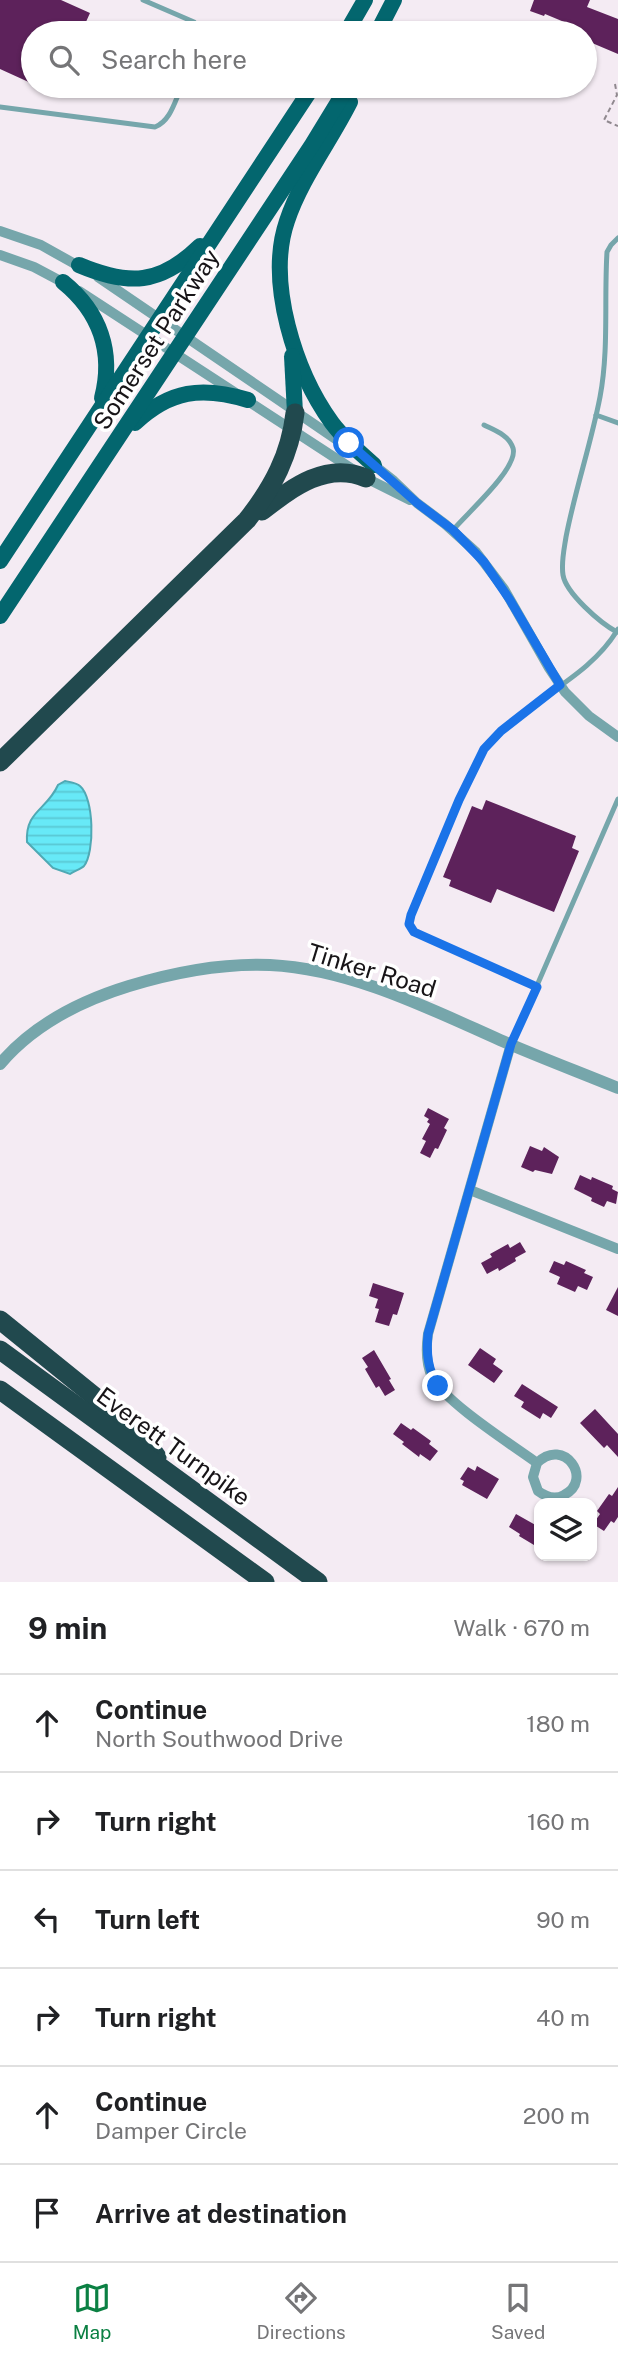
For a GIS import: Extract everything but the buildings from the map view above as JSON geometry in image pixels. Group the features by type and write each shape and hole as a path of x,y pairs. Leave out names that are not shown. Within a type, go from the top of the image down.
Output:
{"highway":[{"path":"0,762 247,520 273,483 287,454 294,422"},
{"path":"216,551 267,507 309,480 337,471 370,471"},
{"path":"0,1321 141,1434 168,1472"},
{"name":"Everett Turnpike","path":"0,1350 318,1582"},
{"path":"0,1390 265,1582"}],"main road":[{"path":"353,21 365,0"},
{"path":"383,21 394,0"},
{"name":"Somerset Parkway","path":"0,561 305,98"},
{"name":"Somerset Parkway","path":"0,616 340,98"},
{"path":"294,422 295,388 280,275 280,250 284,229 298,195 351,98"},
{"path":"79,265 118,277 135,279 156,276 187,259 225,219"},
{"path":"63,282 90,311 104,342 107,376 96,416"},
{"path":"288,327 305,372 324,411 370,471"},
{"path":"112,447 142,416 172,397 204,392 248,400"}],"street":[{"path":"0,231 41,245 79,265 185,336 294,422 370,471 453,530 476,552 497,579 560,685 589,716 618,737"},
{"path":"0,255 34,267 63,282 248,400 294,422 370,471"},
{"name":"Tinker Road","path":"0,1064 42,1026 90,1000 172,974 240,965 294,967 363,984 420,1004 618,1088"},
{"path":"511,1044 426,1348 431,1375 447,1396 537,1463"},
{"path":"470,1190 618,1249"},
{"path":"555,1454 568,1458 577,1476 572,1489 559,1497 545,1496 534,1485 534,1469 537,1463 542,1458 555,1454"}],"lane":[{"path":"143,0 192,21"},
{"path":"0,107 155,127 168,117 177,98"},
{"path":"537,987 414,932 409,924 427,876 488,743 594,659 617,631 605,625 575,596 565,583 562,571 569,521 603,380 607,252 618,238"},
{"path":"596,415 618,423"},
{"path":"453,530 499,479 512,458 513,449 509,441 484,425"},
{"path":"511,1044 618,799"}],"path":[{"path":"615,84 617,95 604,120 618,126"}],"water":[{"path":"65,781 79,785 85,792 91,825 88,859 84,866 70,874 53,868 27,842 27,832 33,817 58,785"}],"route":[{"path":"349,443 417,503 453,530 484,562 510,600 560,685 501,731 484,749 459,800 409,924 414,932 537,987 511,1044 428,1334 428,1362 431,1375 438,1386"}]}
